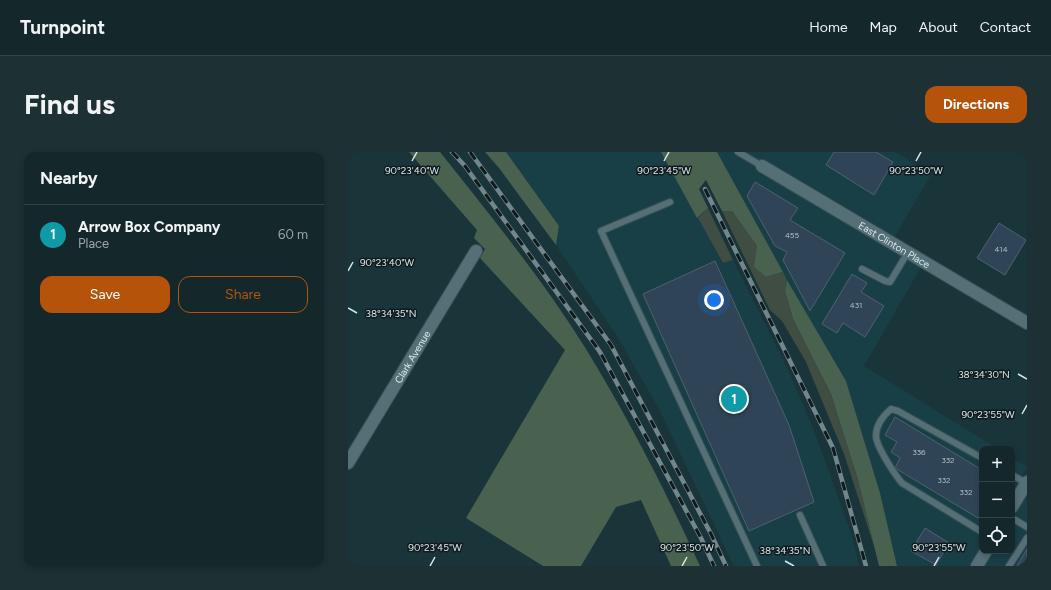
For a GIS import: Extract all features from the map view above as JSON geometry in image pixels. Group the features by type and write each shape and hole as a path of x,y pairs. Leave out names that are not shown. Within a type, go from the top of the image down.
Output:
{"street":[{"name":"East Clinton Place","path":"762,166 1027,323"},
{"name":"Clark Avenue","path":"348,463 476,251"},
{"path":"1015,502 1026,482"},
{"path":"977,566 984,554"}],"lane":[{"path":"738,152 762,166"},
{"path":"670,202 601,232 757,566"},
{"path":"862,269 890,282 908,252"},
{"path":"979,456 898,411 891,409 885,414 877,428 876,437 894,475 902,483 979,530"},
{"path":"1015,476 1026,482"},
{"path":"800,515 823,566"},
{"path":"1015,520 1027,527"},
{"path":"1010,566 1027,538"}],"shaded area":[{"path":"506,152 661,152 723,263 733,260 787,368 813,428 833,483 852,536 859,566 734,566 659,409 617,336 556,245 559,226"},
{"path":"717,152 895,152 931,174 889,247 921,267 864,366 993,446 979,446 979,552 971,566 897,566 880,493 846,381 803,309"},
{"path":"1015,460 1027,467 1015,489"},
{"path":"1024,498 1027,500 1027,566 985,566 992,554 1015,554 1015,514"}],"green space":[{"path":"409,152 440,152 516,249 552,298 602,375 632,429 700,566 671,566 641,500 616,507 581,566 543,566 466,518 565,350 480,258 485,249 474,238 477,230"},
{"path":"485,152 506,152 559,226 556,245 499,168"},
{"path":"661,152 717,152 783,272 766,277 754,267 757,246 732,211 722,211 706,180 699,189 708,208 697,218"},
{"path":"708,208 733,260 723,263 698,218"},
{"path":"722,211 732,211 757,246 766,277 783,272 787,280 785,291 793,319 831,394 858,480 875,549 844,454 806,362 782,321 770,310"},
{"path":"787,280 846,381 880,493 897,566 879,566 858,480 831,394 793,319 785,291"}],"building":[{"path":"834,152 876,152 893,162 874,195 826,165"},
{"path":"755,182 798,208 790,220 845,253 810,311 783,260 787,252 775,246 747,196"},
{"path":"999,223 1026,240 1005,275 977,258"},
{"path":"715,261 789,425 814,502 749,531 643,294"},
{"path":"852,274 867,283 861,292 884,306 865,337 843,323 837,333 822,324"},
{"path":"895,417 979,468 978,518 895,468 900,458 891,452 897,442 885,435"},
{"path":"925,528 949,543 936,565 911,551"},
{"path":"1027,549 1027,566 1017,566"}],"railway":[{"path":"452,152 465,166 600,352 701,538 714,566"},
{"path":"470,152 611,345 711,534 726,566"},
{"path":"705,189 833,448 866,566"}],"place":[{"name":"Arrow Box Company","path":"734,399"}]}
